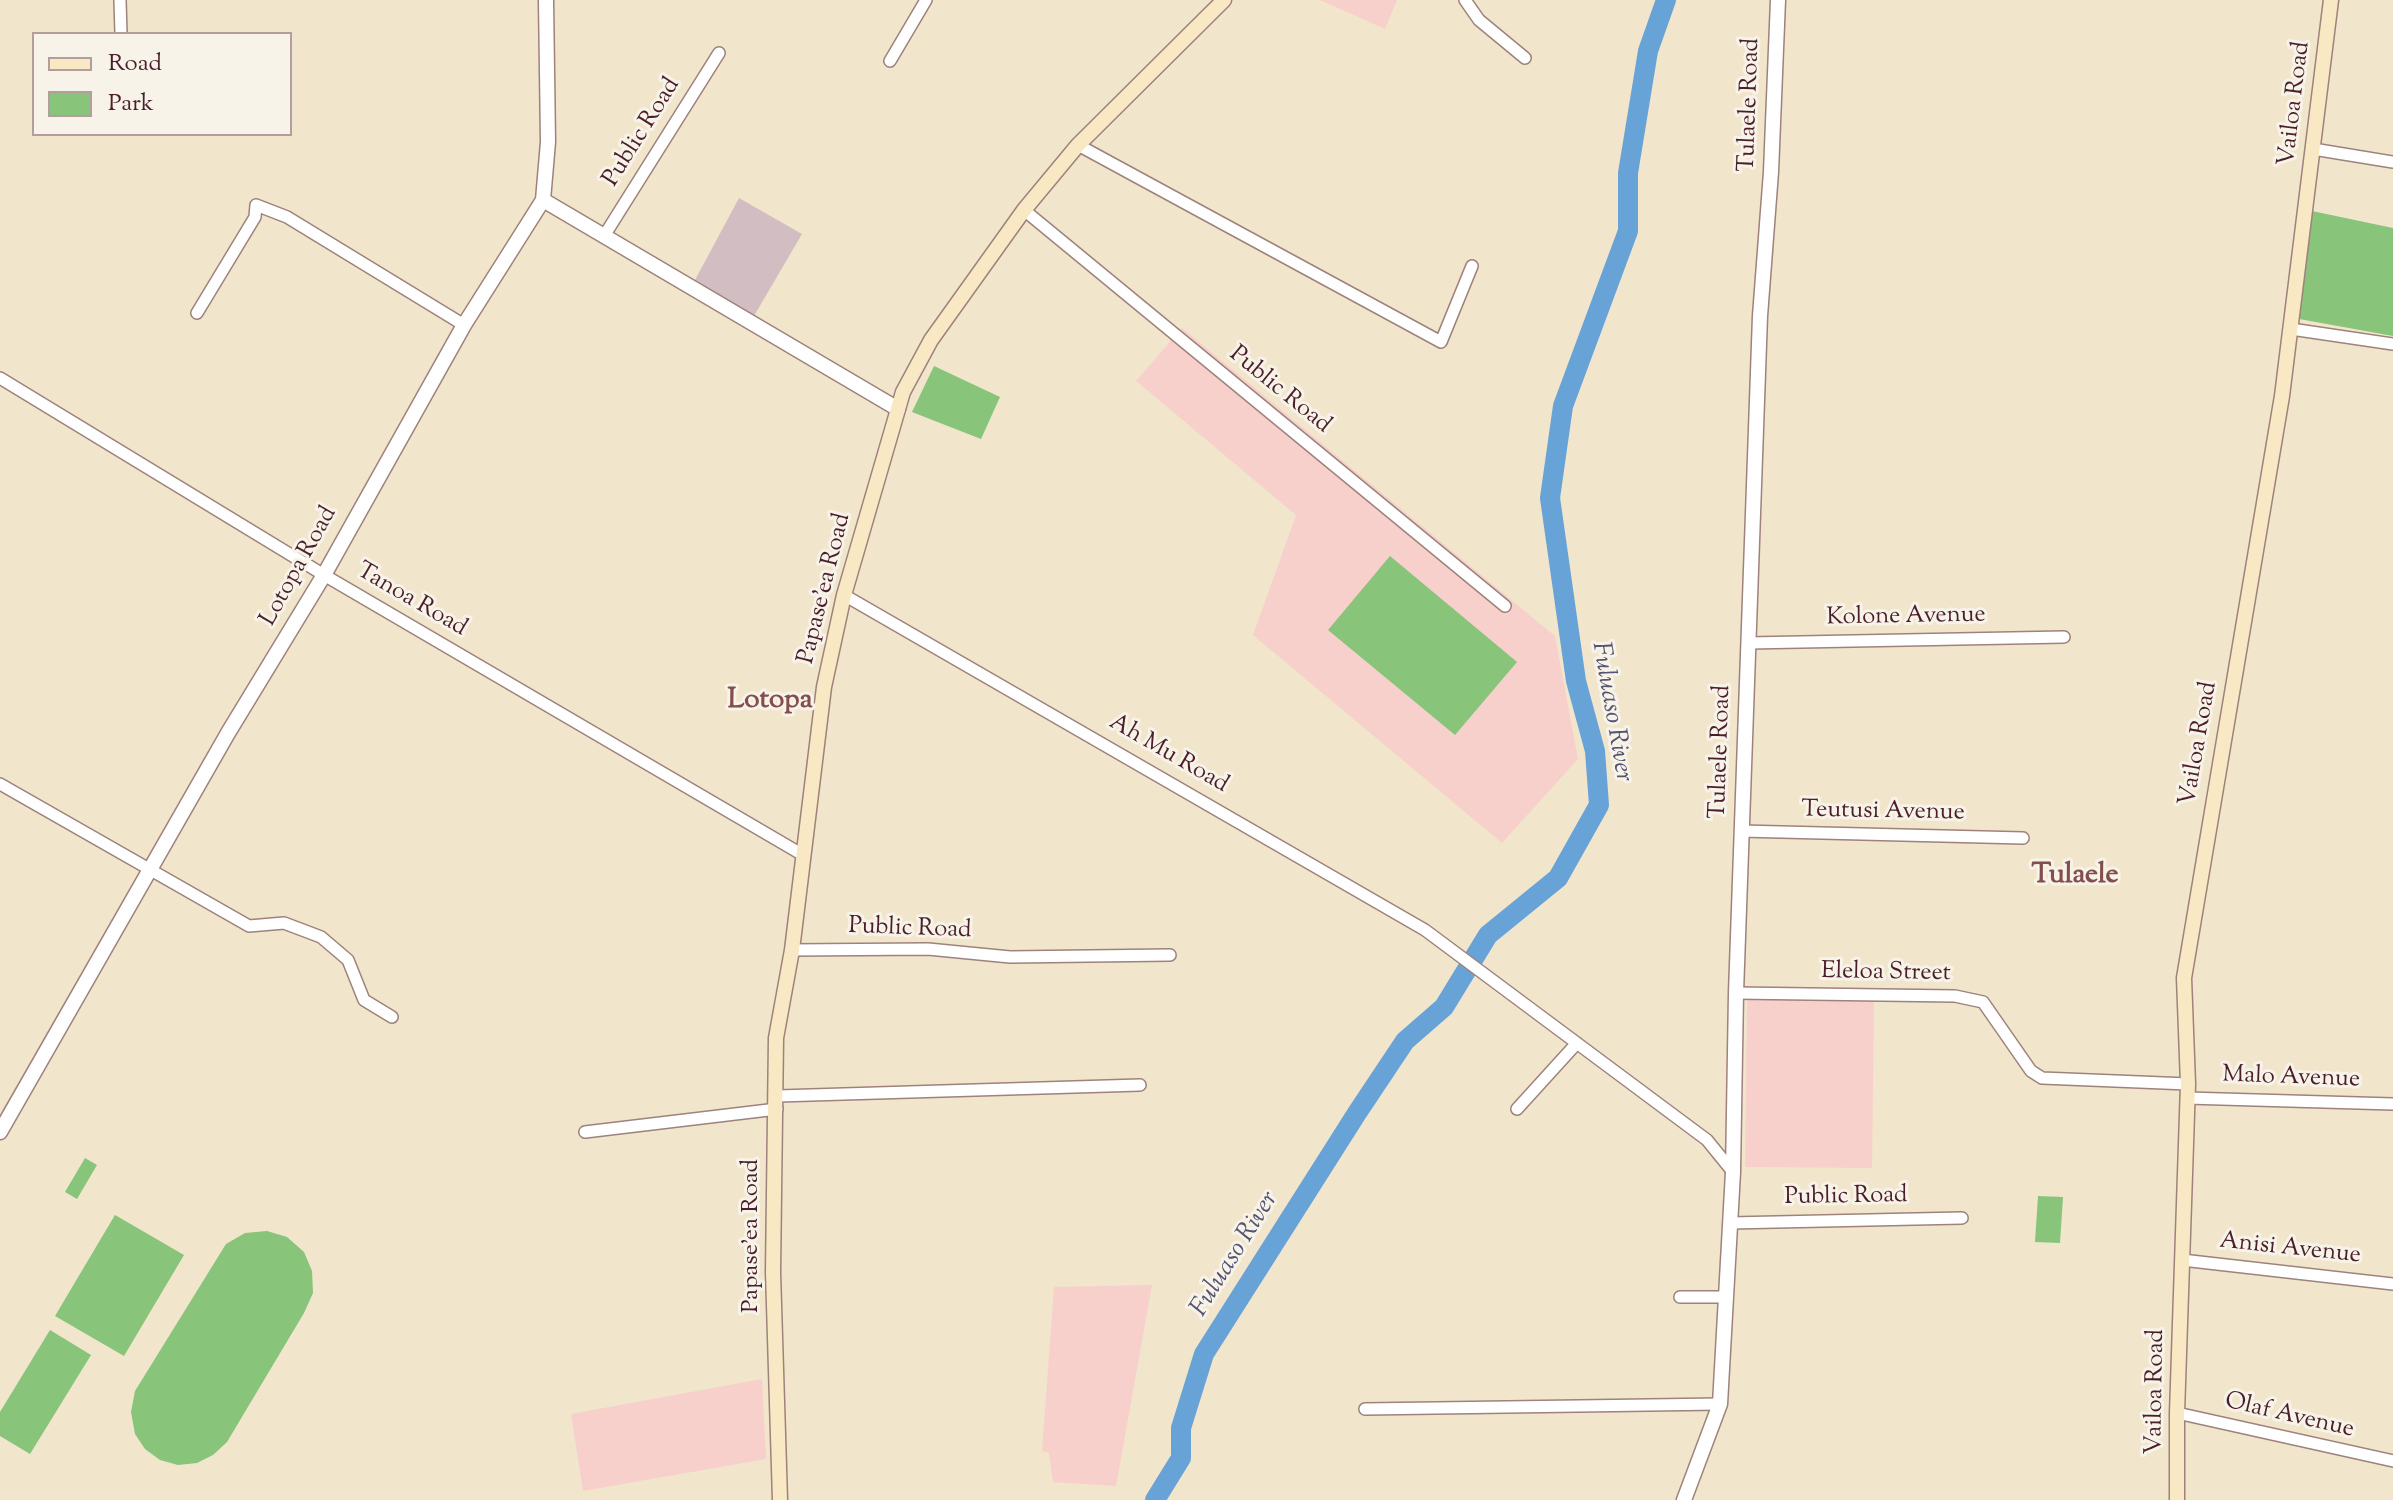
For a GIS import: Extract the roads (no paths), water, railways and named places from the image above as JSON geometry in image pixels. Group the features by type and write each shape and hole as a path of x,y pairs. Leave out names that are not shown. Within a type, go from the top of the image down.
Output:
{"main road":[{"name":"Papase'ea Road","path":"780,1500 773,1272 778,1102 776,1038 792,950 824,687 844,595 898,409 912,374 931,340 1024,210 1078,145 1224,0"},
{"name":"Vailoa Road","path":"2177,1500 2188,1091 2184,978 2291,329 2331,0"}],"street":[{"path":"120,0 121,32"},
{"name":"Lotopa Road","path":"0,1132 149,871 324,575 464,325 543,200 548,142 546,0"},
{"path":"890,61 926,0"},
{"path":"1465,0 1479,20 1525,58"},
{"name":"Tulaele Road","path":"1684,1500 1720,1404 1727,1297 1760,316 1771,172 1778,0"},
{"name":"Public Road","path":"604,236 719,53"},
{"path":"1078,145 1441,342 1472,266"},
{"path":"2313,149 2393,162"},
{"path":"543,200 898,409"},
{"path":"197,313 255,217 256,205 287,217 464,325"},
{"name":"Public Road","path":"1024,210 1505,606"},
{"path":"2291,329 2393,344"},
{"name":"Tanoa Road","path":"0,378 324,575 803,855"},
{"name":"Ah Mu Road","path":"844,595 1388,909 1467,958 1577,1043"},
{"name":"Kolone Avenue","path":"1748,643 2064,637"},
{"path":"0,784 249,926 284,923 321,937 348,960 364,1000 392,1017"},
{"name":"Teutusi Avenue","path":"1741,831 2023,838"},
{"name":"Public Road","path":"792,950 928,949 1010,957 1170,955"},
{"name":"Eleloa Street","path":"1736,993 1955,996 1983,1002 2031,1071 2042,1078 2188,1091"},
{"path":"1517,1109 1577,1043 1707,1140 1733,1172"},
{"path":"585,1132 778,1102 1140,1085"},
{"name":"Malo Avenue","path":"2188,1091 2393,1104"},
{"name":"Public Road","path":"1730,1223 1962,1218"},
{"name":"Anisi Avenue","path":"2182,1260 2393,1284"},
{"path":"1680,1297 1727,1297"},
{"path":"1365,1409 1720,1404"},
{"name":"Olaf Avenue","path":"2177,1413 2393,1461"}],"waterway":[{"name":"Fuluaso River","path":"1155,1500 1181,1458 1181,1428 1204,1354 1357,1113 1405,1041 1444,1007 1488,935 1558,878 1599,805 1595,751 1576,681 1550,498 1563,406 1628,231 1628,173 1648,51 1666,0"}],"district":[{"name":"Lotopa","path":"770,702"},
{"name":"Tulaele","path":"2075,877"}]}
